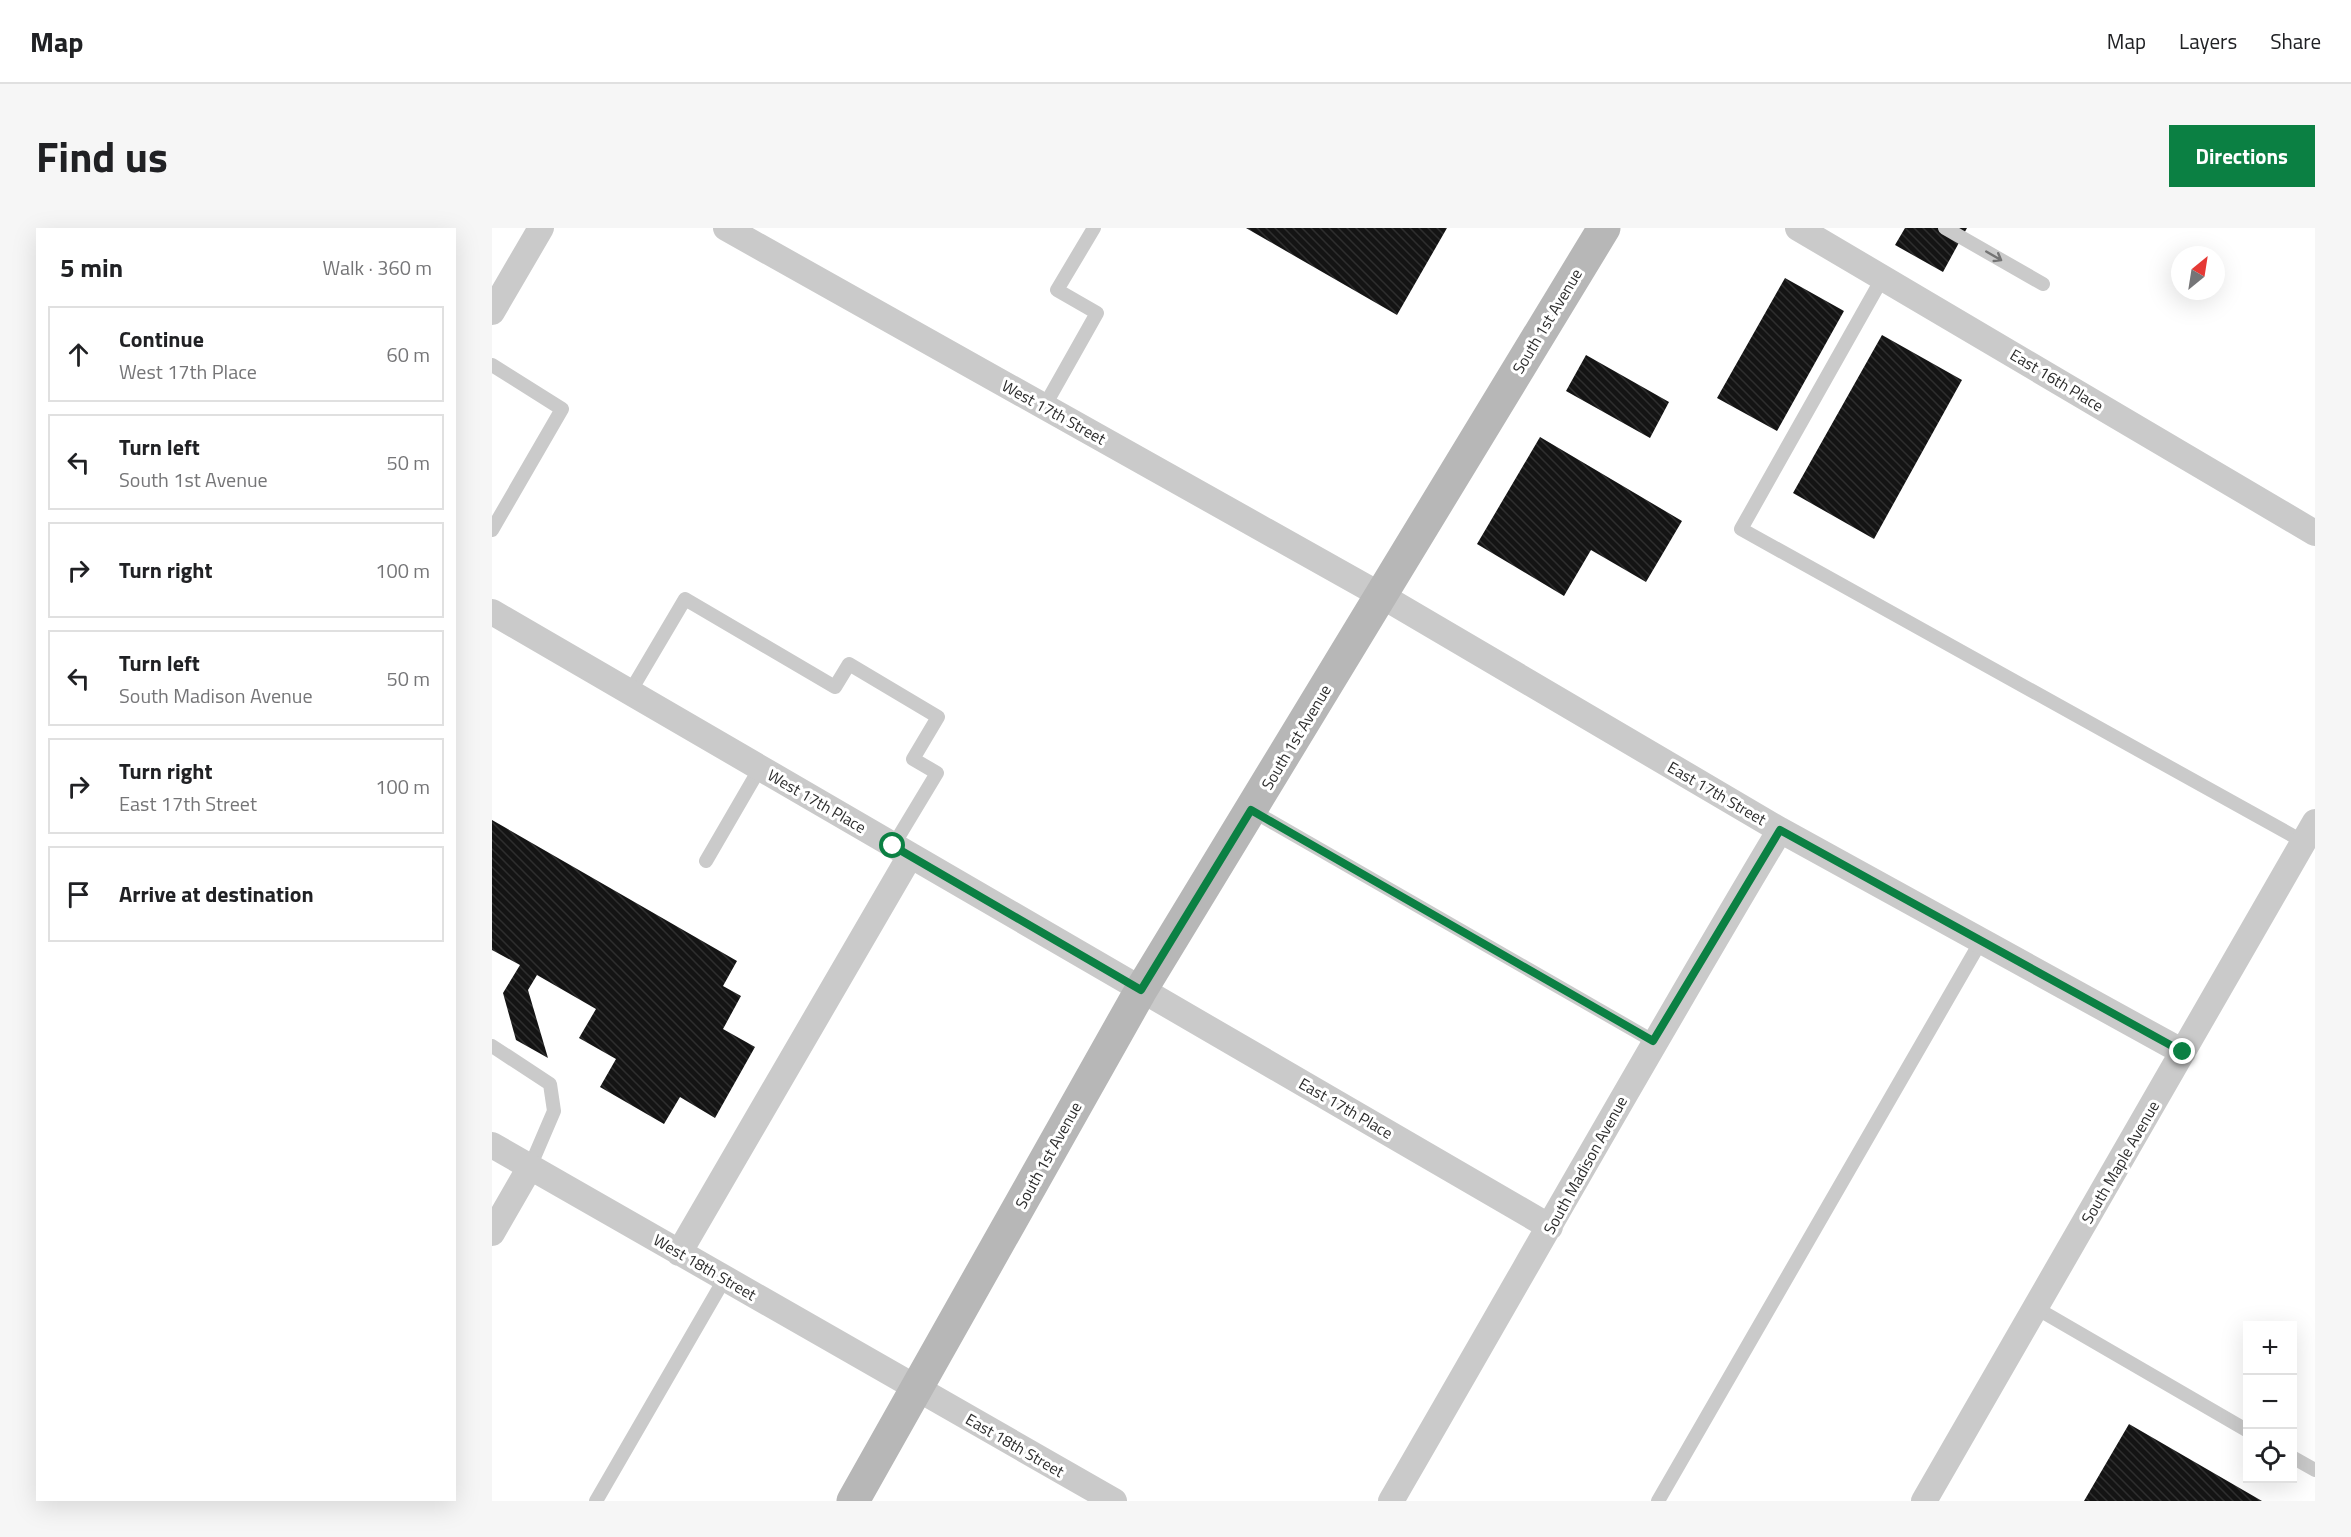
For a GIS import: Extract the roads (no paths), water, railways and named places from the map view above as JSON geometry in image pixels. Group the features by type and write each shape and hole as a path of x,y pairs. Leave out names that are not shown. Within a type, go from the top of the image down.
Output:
{"street":[{"path":"492,312 541,228"},
{"name":"West 17th Street","path":"726,228 1382,596"},
{"name":"South 1st Avenue","path":"853,1501 1141,990 1604,228"},
{"name":"East 16th Place","path":"1798,228 2315,533"},
{"name":"East 17th Street","path":"1382,596 1780,830 2183,1052"},
{"name":"West 17th Place","path":"492,612 1141,990"},
{"name":"South Madison Avenue","path":"1391,1501 1550,1227 1653,1041 1780,830"},
{"name":"South Maple Avenue","path":"1924,1501 2309,832"},
{"path":"679,1253 902,851"},
{"name":"East 17th Place","path":"1141,990 1550,1227"},
{"name":"West 18th Street","path":"492,1145 917,1389"},
{"path":"492,1233 530,1167"},
{"name":"East 18th Street","path":"917,1389 1114,1501"}],"lane":[{"path":"1044,406 1097,313 1057,290 1094,228"},
{"path":"1945,228 2043,284"},
{"path":"1883,277 1741,529 2309,832"},
{"path":"492,365 562,409 492,530"},
{"path":"630,692 685,598 835,687 849,663 938,717 913,759 937,773 902,851"},
{"path":"706,861 760,768"},
{"path":"1251,810 1653,1041"},
{"path":"1658,1501 1981,941"},
{"path":"492,1046 550,1084 554,1112 530,1167"},
{"path":"596,1501 724,1278"},
{"path":"2036,1308 2244,1429"},
{"path":"2297,1460 2315,1470"}]}
